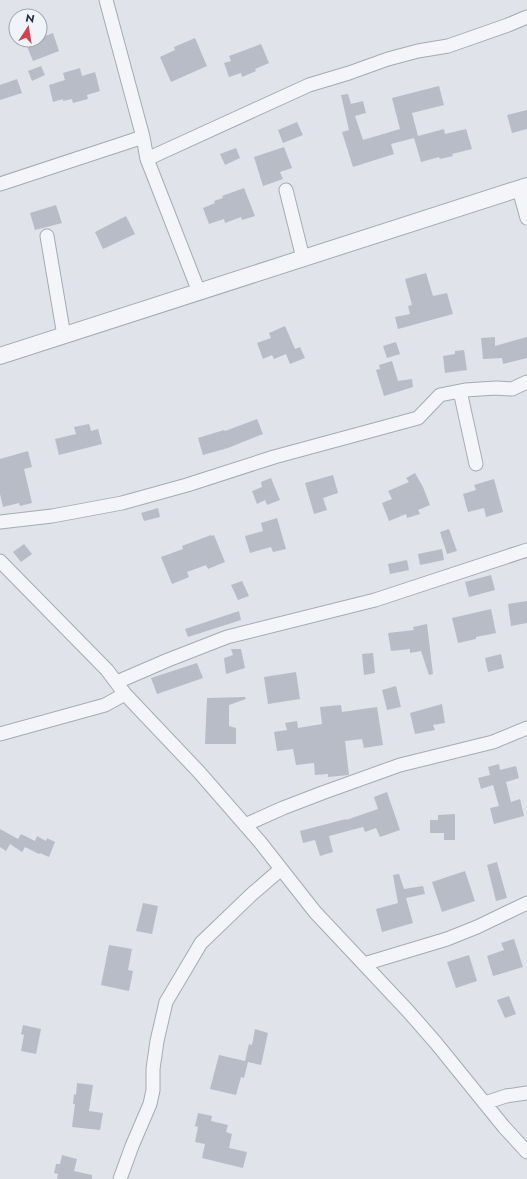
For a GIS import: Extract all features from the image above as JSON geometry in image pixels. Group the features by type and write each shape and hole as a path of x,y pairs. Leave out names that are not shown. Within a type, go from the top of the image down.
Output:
{"street":[{"path":"106,0 143,137 147,159 199,292"},
{"path":"147,159 309,85 349,73 388,58 448,46 527,17"},
{"path":"0,184 143,137"},
{"path":"0,356 523,188 527,218"},
{"path":"286,190 303,258"},
{"path":"47,236 64,336"},
{"path":"0,522 52,516 122,504 274,457 418,418 440,395 460,391 496,388 512,390 527,382"},
{"path":"460,391 476,464"},
{"path":"117,682 226,637 375,600 527,550"},
{"path":"0,561 107,670 125,694 199,772 260,842 315,912 432,1038 504,1127 527,1152"},
{"path":"0,734 105,706 125,694"},
{"path":"245,825 283,808 400,765 493,742 527,728"},
{"path":"120,1179 150,1104 153,1090 153,1070 157,1041 166,1002 201,943 252,894 281,869"},
{"path":"364,964 447,939 477,927 527,903"},
{"path":"485,1103 506,1096 527,1093"}],"building":[{"path":"53,33 59,51 33,61 28,48 48,48 48,35"},
{"path":"195,38 207,66 171,82 160,57 175,50 174,47"},
{"path":"261,44 269,63 242,77 241,73 229,77 224,63 231,61 229,56"},
{"path":"41,66 45,75 32,81 28,71"},
{"path":"80,68 82,76 95,72 100,91 87,95 88,99 73,103 72,99 63,101 63,99 53,102 49,85 65,80 63,73"},
{"path":"17,79 22,93 0,100 0,85"},
{"path":"439,86 444,105 412,113 418,136 444,129 445,134 466,129 472,149 452,154 453,156 440,159 439,157 421,162 414,138 391,144 394,154 353,167 342,132 349,130 341,95 348,94 351,104 363,101 366,113 355,116 363,140 400,129 392,98"},
{"path":"527,110 527,129 512,133 507,115"},
{"path":"297,122 303,135 283,143 278,130"},
{"path":"284,147 292,168 280,172 283,179 263,186 254,157"},
{"path":"236,148 240,158 225,165 220,154"},
{"path":"244,188 255,216 242,220 241,217 225,223 224,219 209,224 203,208 215,203 214,201 223,198 222,196"},
{"path":"56,205 62,223 35,230 30,213"},
{"path":"126,216 135,234 103,249 95,232"},
{"path":"426,273 433,296 447,293 453,314 398,329 395,317 410,314 408,306 412,305 405,279"},
{"path":"285,326 295,349 300,347 305,358 290,364 286,354 274,359 272,355 263,359 257,343 271,338 269,333"},
{"path":"495,337 495,346 527,337 527,358 503,364 502,358 483,359 481,338"},
{"path":"396,342 400,354 387,358 383,346"},
{"path":"464,350 467,370 445,373 443,356 455,354 455,351"},
{"path":"392,361 398,381 412,379 413,387 384,396 376,370 380,369 379,365"},
{"path":"257,419 263,434 228,448 203,455 198,438 224,430 225,431"},
{"path":"89,424 91,431 98,429 102,444 59,455 55,439 76,434 74,427"},
{"path":"28,451 32,467 24,469 32,503 20,506 19,503 3,507 0,494 0,459"},
{"path":"415,473 423,487 430,505 418,510 420,514 407,518 406,514 389,521 382,503 392,499 388,491 409,482 406,478"},
{"path":"333,475 338,493 323,498 327,510 314,514 305,483"},
{"path":"271,478 280,500 267,505 265,500 257,504 252,491 262,487 261,482"},
{"path":"494,479 503,512 486,517 484,508 468,512 463,494 476,490 474,485"},
{"path":"158,508 160,517 144,521 141,513"},
{"path":"277,518 286,549 273,552 271,547 250,553 245,536 263,531 261,523"},
{"path":"449,529 457,551 447,554 440,532"},
{"path":"214,535 225,562 208,569 206,565 187,572 189,577 172,584 161,557 183,549 182,546"},
{"path":"24,544 32,554 21,562 13,552"},
{"path":"442,549 444,560 420,565 418,554"},
{"path":"407,560 409,570 390,574 388,564"},
{"path":"491,575 495,590 469,597 465,582"},
{"path":"242,581 249,596 238,600 231,585"},
{"path":"527,601 527,623 511,626 508,604"},
{"path":"491,609 496,633 476,637 476,639 458,643 452,618"},
{"path":"239,611 241,620 188,637 185,629"},
{"path":"427,624 433,674 429,675 421,651 410,653 410,649 391,651 388,633 414,630 413,627"},
{"path":"231,649 241,649 245,668 226,674 224,658 233,655"},
{"path":"373,653 375,673 364,675 362,654"},
{"path":"501,654 504,668 488,672 485,658"},
{"path":"197,663 203,678 157,694 151,678"},
{"path":"296,672 300,699 268,704 264,677"},
{"path":"396,686 401,707 387,710 382,690"},
{"path":"245,697 246,699 229,705 229,726 236,728 236,744 205,744 207,698"},
{"path":"442,704 445,723 433,725 435,730 415,734 410,713"},
{"path":"341,705 342,712 377,707 383,745 364,748 362,739 345,741 349,775 328,777 328,774 315,775 314,763 296,765 293,749 277,751 274,732 287,730 285,723 297,721 298,728 322,724 320,707"},
{"path":"499,764 500,770 516,766 519,778 506,782 511,802 520,799 524,816 494,824 490,808 499,806 493,785 481,789 478,778 490,775 488,767"},
{"path":"387,792 400,830 380,837 376,828 365,832 363,827 329,836 333,852 320,856 315,840 303,843 300,831 346,820 378,809 374,797"},
{"path":"455,814 455,840 444,840 444,833 430,833 430,820 438,820 438,815"},
{"path":"0,829 18,839 21,834 35,841 37,836 46,841 47,838 55,842 49,857 25,847 22,852 10,844 6,851 0,847"},
{"path":"497,862 507,898 496,901 487,865"},
{"path":"465,871 475,901 442,912 432,882"},
{"path":"399,874 404,889 423,886 425,894 406,898 413,923 382,932 376,909 398,903 393,875"},
{"path":"143,903 158,906 152,934 136,931"},
{"path":"514,939 523,967 493,976 487,956 504,950 501,943"},
{"path":"109,945 132,949 128,970 133,971 129,991 101,985"},
{"path":"469,955 477,981 456,988 447,962"},
{"path":"509,996 516,1014 505,1018 497,1000"},
{"path":"23,1025 41,1029 36,1054 21,1051 24,1035 21,1034"},
{"path":"255,1029 268,1033 261,1065 248,1062 244,1078 241,1077 236,1095 210,1089 219,1055 245,1061 249,1044 252,1045"},
{"path":"77,1083 93,1085 89,1111 103,1113 100,1130 72,1127 75,1104 73,1104 74,1094 76,1095"},
{"path":"198,1113 212,1116 211,1121 228,1125 226,1132 232,1134 229,1148 247,1152 243,1168 202,1158 205,1144 195,1142 198,1127 195,1126"},
{"path":"62,1155 77,1159 74,1171 92,1175 92,1179 57,1179 58,1174 54,1173 56,1164 60,1164"}]}
